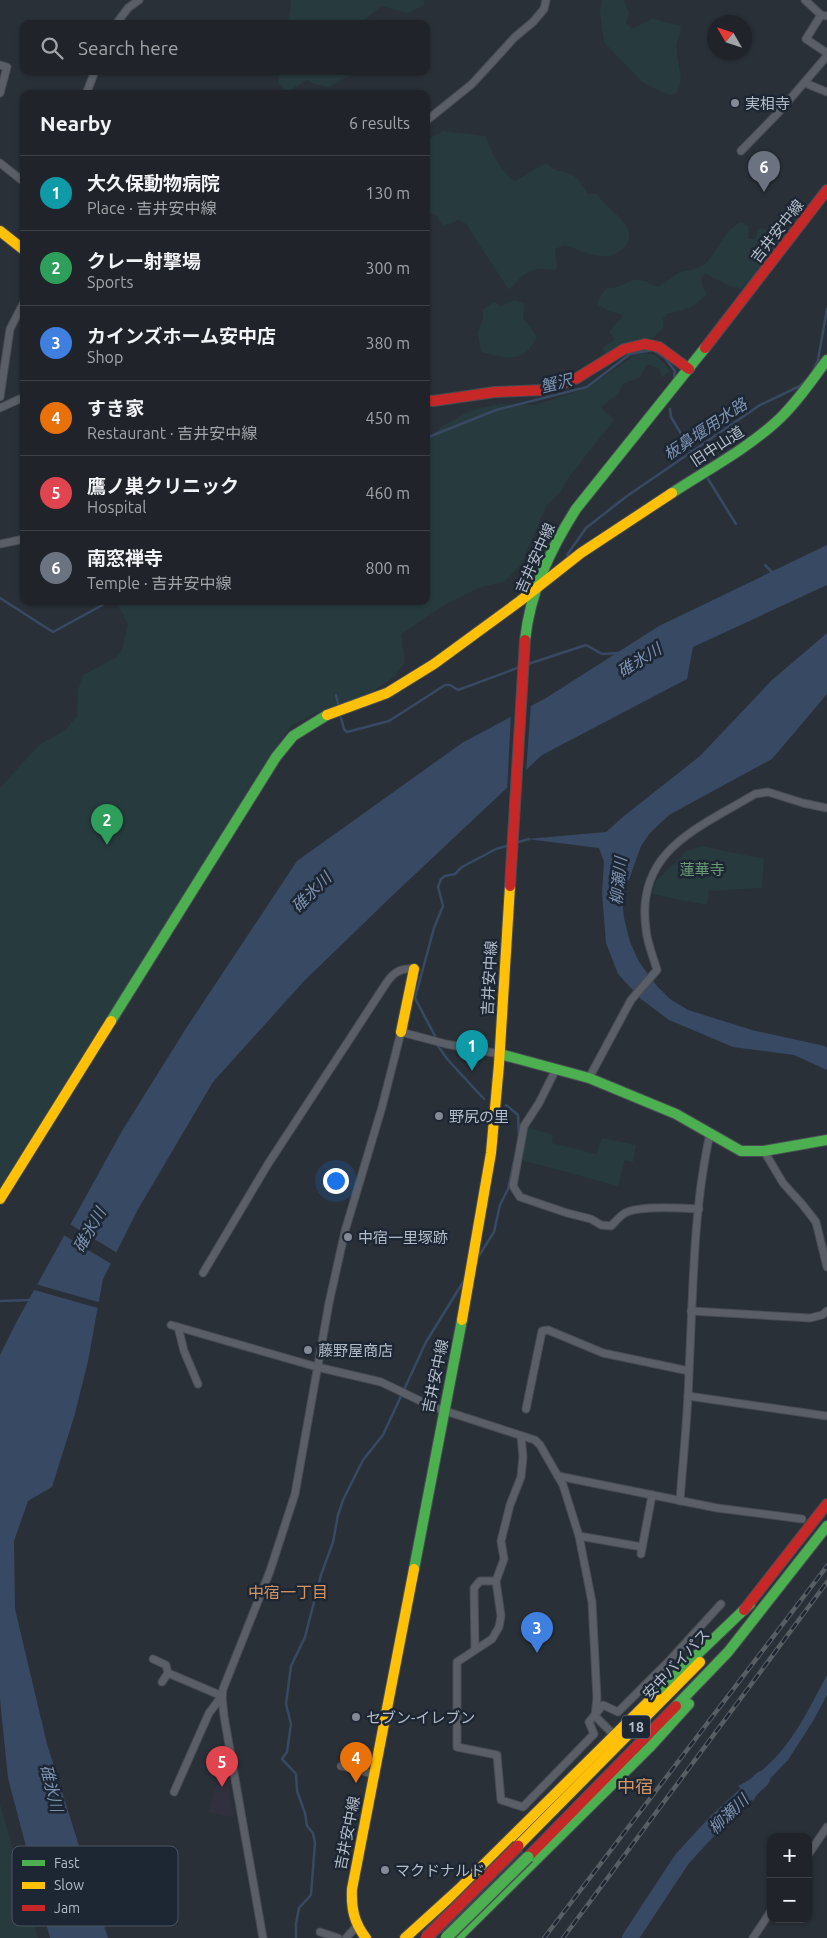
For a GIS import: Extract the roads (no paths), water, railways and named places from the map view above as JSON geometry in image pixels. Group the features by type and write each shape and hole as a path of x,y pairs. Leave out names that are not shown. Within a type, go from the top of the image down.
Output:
{"main road":[{"name":"吉井安中線","path":"366,1938 352,1916 352,1889 482,1212 491,1153 500,1054 525,643 534,590 563,528 576,509 689,369 827,190"},
{"path":"2,236 20,247"},
{"path":"430,401 495,392 544,390 576,378 624,349 645,344 659,347 689,369"},
{"name":"旧中山道","path":"0,1199 285,745 302,728 314,720 375,699 399,686 460,646 597,542 752,442 777,421 793,404 827,360"},
{"path":"401,1032 414,969"},
{"path":"500,1054 589,1078 676,1114 741,1151 764,1151 827,1140"},
{"name":"安中バイパス","path":"426,1938 686,1677 750,1604 827,1504"},
{"name":"安中バイパス","path":"446,1938 528,1857 728,1652 827,1526"},
{"path":"405,1938 459,1889 614,1735 750,1604"},
{"path":"457,1938 678,1717 728,1652"},
{"path":"459,1889 485,1912"}],"street":[{"path":"119,20 128,8 139,0"},
{"path":"430,118 472,84 515,37 533,22 544,9 546,0"},
{"path":"741,151 805,83 827,54 806,39 824,15 805,0"},
{"path":"0,65 7,67 0,93"},
{"path":"88,90 93,75"},
{"path":"805,83 827,92"},
{"path":"0,162 20,179"},
{"path":"0,397 10,329 20,310"},
{"path":"0,408 20,399"},
{"path":"0,544 20,541"},
{"path":"589,1078 633,999 657,970 646,930 645,896 649,881 657,866 670,849 684,836 755,794 768,792 827,808"},
{"path":"203,1273 268,1164 387,982 397,971 404,968 414,969"},
{"path":"174,1792 209,1713 222,1696 228,1672 246,1634 291,1510 329,1303 345,1231 382,1107 401,1032 446,1044 500,1054"},
{"path":"556,1069 539,1103 524,1126 513,1186 520,1196 568,1214 591,1219 601,1225 611,1226 624,1213 633,1210 699,1209"},
{"path":"680,1501 699,1209 710,1134"},
{"path":"764,1151 783,1183 816,1222 827,1266"},
{"path":"691,1311 810,1318 822,1315 827,1311"},
{"path":"198,1384 175,1326 317,1367 381,1382 444,1411 535,1440 540,1445 563,1485 579,1536 592,1602 597,1698 595,1716"},
{"path":"526,1409 542,1331 548,1330 604,1353 689,1371"},
{"path":"688,1396 827,1416"},
{"path":"521,1436 523,1457 521,1477 510,1506 501,1541 504,1558 496,1581 501,1616 499,1627 492,1638 457,1662 457,1746 497,1755 501,1800 523,1807 594,1734 589,1722 603,1705 618,1712 667,1664 721,1604"},
{"path":"558,1476 718,1508 802,1519"},
{"path":"579,1536 641,1550 652,1495"},
{"path":"475,1648 474,1588 480,1581 496,1581"},
{"path":"153,1659 166,1665 168,1673 162,1682"},
{"path":"168,1673 222,1696"},
{"path":"222,1696 263,1938"},
{"path":"595,1716 614,1735"},
{"path":"341,1766 374,1774"},
{"path":"812,1849 827,1827"},
{"path":"753,1938 767,1917"},
{"path":"346,1938 357,1926"},
{"path":"320,1932 338,1938"}],"water":[{"name":"碓氷川","path":"827,545 827,585 693,647 687,679 542,755 393,895 305,980 213,1082 137,1211 103,1279 88,1361 74,1417 52,1487 28,1501 14,1541 15,1609 47,1744 79,1846 26,1846 8,1778 0,1699 0,1355 17,1321 122,1131 185,1030 297,861 462,743 546,698 659,626"},
{"path":"827,633 827,694 772,759 669,815 650,833 641,846 622,899 624,918 630,942 639,962 657,986 670,999 688,1010 752,1030 825,1046 827,1048 827,1070 794,1055 733,1047 669,1020 641,999 618,974 606,943 602,893 604,862 599,848 527,839 606,832 700,756 772,680"},
{"path":"827,1675 827,1695 813,1721 788,1760 762,1787 753,1801 738,1786 768,1765 780,1752 801,1723"},
{"path":"47,1926 104,1926 108,1938 50,1938"}],"waterway":[{"name":"板鼻堰用水路","path":"814,369 818,360 827,309"},
{"name":"蟹沢","path":"430,436 496,410 587,387 630,354 653,350 665,358 675,371 674,376"},
{"name":"板鼻堰用水路","path":"567,555 586,528 627,496 760,405 800,386 806,380"},
{"name":"蟹沢","path":"670,409 671,417 701,467"},
{"name":"蟹沢","path":"708,479 736,524"},
{"name":"蟹沢","path":"765,565 773,573"},
{"name":"蟹沢","path":"0,598 53,632 103,605"},
{"name":"碓氷川","path":"525,665 586,645 602,654 619,653"},
{"path":"341,718 344,729 347,732 389,721 445,685 450,685 458,690 520,667"},
{"path":"336,695 338,704"},
{"path":"515,843 529,839"},
{"path":"435,1036 415,998 434,928 443,906 438,887 441,879 455,874 462,867 496,849 510,845"},
{"path":"438,1046 448,1060 484,1099"},
{"path":"506,1105 518,1115 519,1138"},
{"path":"477,1259 494,1232 500,1205 508,1189 517,1148"},
{"path":"296,1938 299,1908 311,1895 315,1843 313,1833 307,1826 305,1813 297,1791 296,1774 282,1759 287,1752 291,1724 286,1704 291,1666 305,1637 321,1575 333,1542 343,1500 363,1460 383,1435 426,1342 465,1279"},
{"path":"0,1301 31,1300"},
{"name":"柳瀬川","path":"630,1938 682,1859 716,1822 762,1779"}],"railway":[{"path":"544,1938 827,1566"},
{"path":"563,1938 827,1582"}],"place":[{"name":"実相寺","path":"735,103"},
{"name":"南窓禅寺","path":"764,192"},
{"name":"クレー射撃場","path":"107,845"},
{"name":"大久保動物病院","path":"472,1071"},
{"name":"野尻の里","path":"439,1116"},
{"name":"中宿一里塚跡","path":"348,1237"},
{"name":"藤野屋商店","path":"308,1350"},
{"name":"カインズホーム安中店","path":"537,1653"},
{"name":"セブン-イレブン","path":"356,1717"},
{"name":"すき家","path":"356,1783"},
{"name":"鷹ノ巣クリニック","path":"222,1787"},
{"name":"マクドナルド","path":"385,1870"}],"district":[{"name":"中宿一丁目","path":"288,1592"},
{"name":"中宿","path":"635,1786"}],"park label":[{"name":"蓮華寺","path":"702,869"}]}
